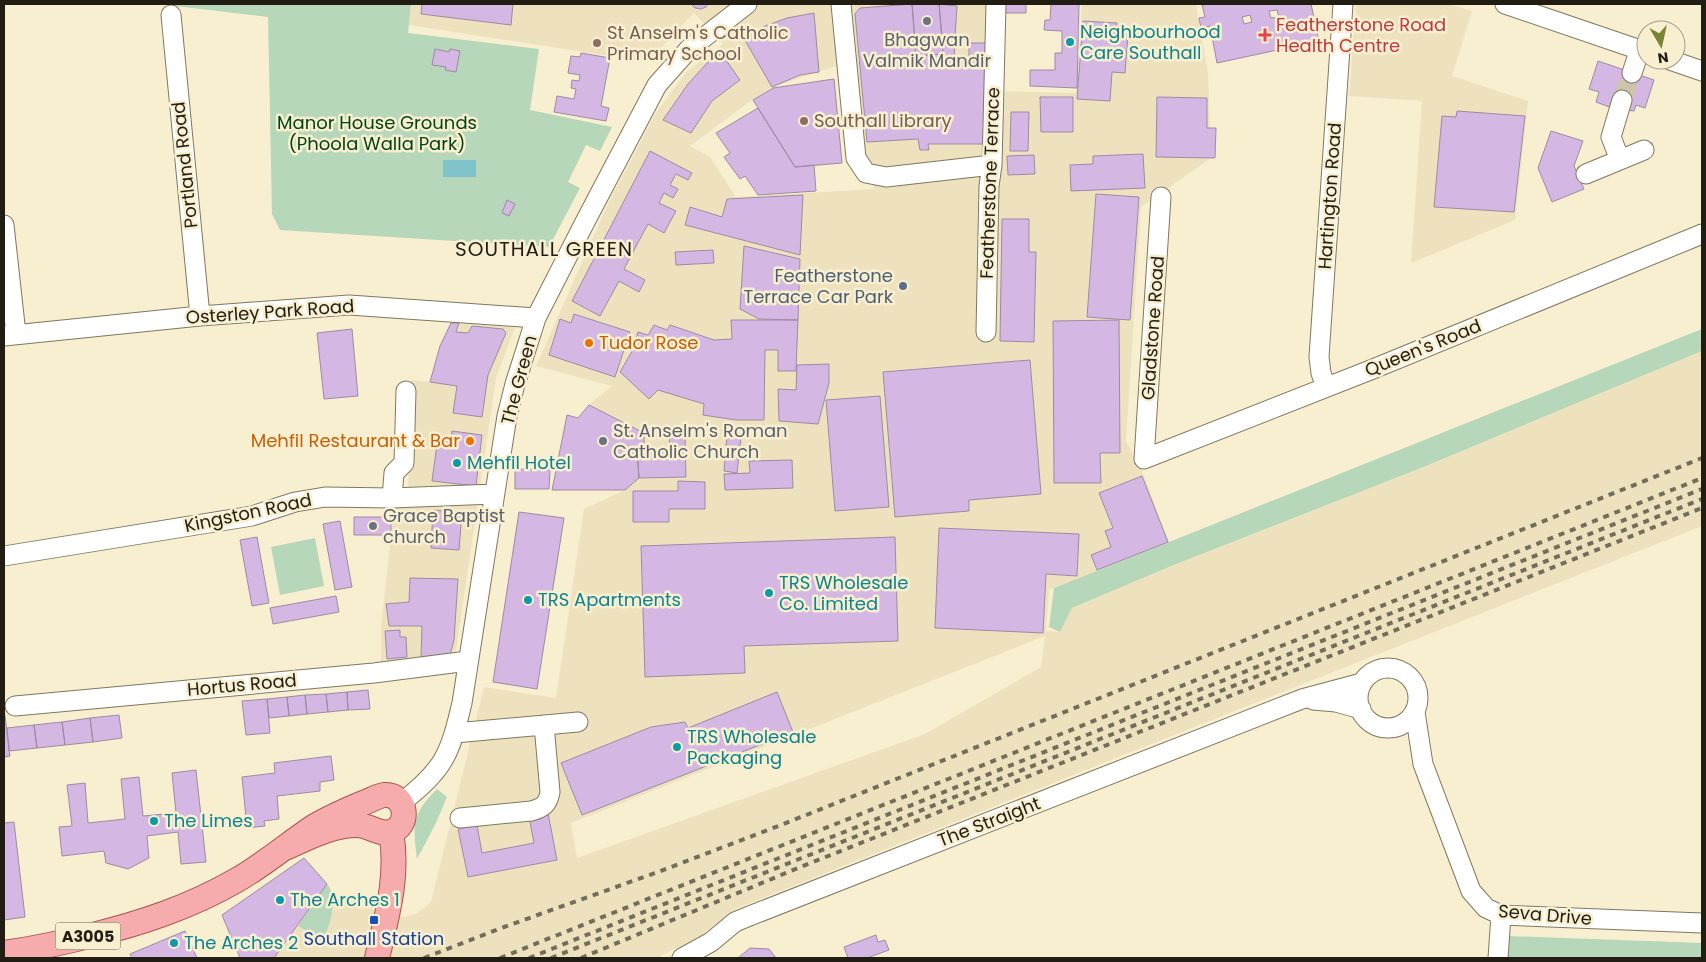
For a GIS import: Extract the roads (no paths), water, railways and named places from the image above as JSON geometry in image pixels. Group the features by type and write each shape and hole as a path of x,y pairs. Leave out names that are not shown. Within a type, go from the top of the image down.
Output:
{"main road":[{"name":"A3005","path":"4,953 32,949 154,919 187,906 238,880 315,826 344,811 385,795 396,797 402,802"},
{"path":"371,800 367,810 367,819 382,830 394,849 395,867 388,913 377,958"},
{"path":"382,830 398,827 403,820 402,802"},
{"name":"A3005","path":"286,848 318,834 344,826 359,825 382,830"}],"street":[{"name":"The Green","path":"402,802 421,788 440,766 455,733 462,703 507,416 536,318 657,86 689,49 747,4"},
{"path":"841,4 856,158 866,173 886,177 992,165"},
{"name":"Featherstone Terrace","path":"986,332 996,4"},
{"name":"Hartington Road","path":"1326,387 1321,373 1319,357 1343,4"},
{"path":"1505,4 1546,10 1636,47"},
{"name":"Portland Road","path":"171,15 200,316"},
{"path":"1632,72 1636,64"},
{"path":"1686,66 1702,72"},
{"path":"1620,160 1611,137 1622,100"},
{"path":"1586,174 1644,150"},
{"name":"Gladstone Road","path":"1144,459 1162,197"},
{"path":"4,225 10,335"},
{"name":"Queen's Road","path":"1144,459 1373,369 1702,234"},
{"name":"Osterley Park Road","path":"10,335 200,316 349,304 536,318"},
{"path":"392,498 394,473 404,463 406,391"},
{"name":"Kingston Road","path":"4,556 252,516 295,502 325,497 392,498 494,494"},
{"name":"Hortus Road","path":"16,706 374,674 468,661"},
{"path":"1383,668 1400,670 1414,682 1418,692 1415,712 1408,720 1390,728 1372,723 1360,709 1358,701 1362,683 1374,671 1383,668"},
{"name":"The Straight","path":"682,958 711,942 735,922 747,916 1302,699 1362,683"},
{"name":"The Straight","path":"1302,699 1336,702 1360,709"},
{"name":"Seva Drive","path":"1415,712 1423,764 1471,891 1486,908 1501,914 1702,923"},
{"path":"455,733 578,722"},
{"path":"460,818 531,811 541,808 548,802 550,792 544,725"},
{"name":"Seva Drive","path":"1390,728 1406,742 1423,764"},
{"path":"1498,958 1501,914"}],"water":[{"path":"443,160 476,160 476,177 443,177"}],"tunnel":[{"path":"1622,100 1632,73"}],"railway":[{"path":"424,958 781,825 1702,458"},
{"path":"500,958 1702,478"},
{"path":"529,958 1702,489"},
{"path":"551,958 1702,499"},
{"path":"581,958 798,868 1702,508"}],"place":[{"name":"Bhagwan Valmik Mandir","path":"927,21"},
{"name":"Featherstone Road Health Centre","path":"1265,35"},
{"name":"Neighbourhood Care Southall","path":"1070,42"},
{"name":"St Anselm's Catholic Primary School","path":"597,43"},
{"name":"Southall Library","path":"804,121"},
{"name":"Featherstone Terrace Car Park","path":"903,286"},
{"name":"Tudor Rose","path":"589,343"},
{"name":"Mehfil Restaurant & Bar","path":"470,441"},
{"name":"St. Anselm's Roman Catholic Church","path":"603,441"},
{"name":"Mehfil Hotel","path":"457,463"},
{"name":"Grace Baptist church","path":"373,526"},
{"name":"TRS Wholesale Co. Limited","path":"769,593"},
{"name":"TRS Apartments","path":"528,600"},
{"name":"TRS Wholesale Packaging","path":"677,747"},
{"name":"The Limes","path":"154,821"},
{"name":"The Arches 1","path":"280,900"},
{"name":"Southall Station","path":"374,920"},
{"name":"The Arches 2","path":"174,943"}],"district":[{"name":"SOUTHALL GREEN","path":"544,249"}],"park label":[{"name":"Manor House Grounds (Phoola Walla Park)","path":"377,133"}]}
